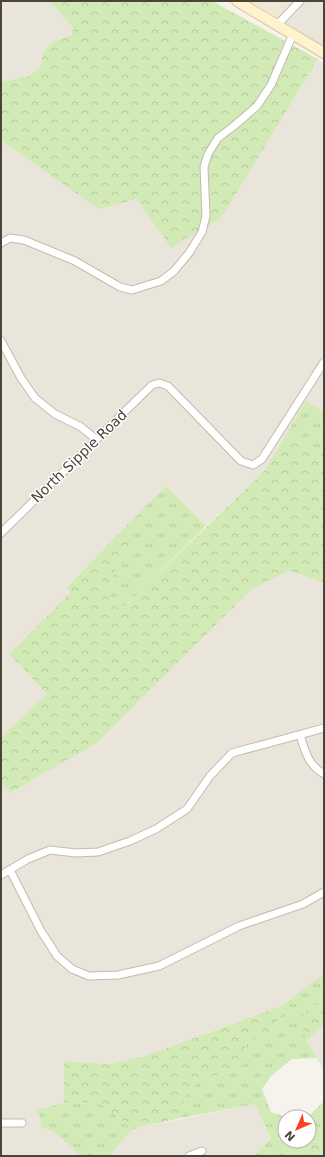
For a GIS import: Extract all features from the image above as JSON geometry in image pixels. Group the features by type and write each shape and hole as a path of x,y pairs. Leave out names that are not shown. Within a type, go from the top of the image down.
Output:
{"main road":[{"path":"237,1 324,53"}],"street":[{"path":"277,25 300,1"},
{"path":"1,243 10,238 24,240 75,261 120,287 132,290 161,281 174,271 189,253 202,232 206,216 204,167 208,154 218,138 257,106 271,85 293,34"},
{"path":"1,340 21,378 35,398 55,414 81,427 96,439"},
{"name":"North Sipple Road","path":"1,533 152,385 159,383 168,386 241,461 253,465 262,459 324,362"},
{"path":"1,875 28,859 50,850 76,853 98,852 130,841 156,828 187,809 210,776 232,753 324,728"},
{"path":"300,735 306,757 317,770 324,774"},
{"path":"10,870 41,931 57,956 72,969 90,976 118,975 159,966 239,926 303,904 324,892"},
{"path":"1,1122 22,1122"},
{"path":"189,1156 202,1151"}],"shaded area":[{"path":"1,1 49,1 73,27 72,35 54,41 44,49 40,68 29,76 1,82"},
{"path":"251,1 291,1 277,18"},
{"path":"291,1 324,1 324,45 314,42 277,18"},
{"path":"318,59 324,63 324,412 306,402 265,470 206,526 166,486 66,586 71,592 9,654 47,694 1,737 1,140 99,208 137,199 222,217"},
{"path":"289,571 324,583 324,974 281,1006 148,1055 111,1064 64,1061 64,1103 36,1110 41,1119 40,1126 54,1132 81,1156 1,1156 1,783 10,793 97,743 252,589"},
{"path":"324,1024 324,1071 307,1041"},
{"path":"255,1104 271,1140 254,1156 109,1156 133,1129"}],"green space":[{"path":"49,1 212,1 318,59 222,217 171,248 137,199 99,209 1,140 1,82 29,76 40,68 44,50 54,41 72,35 73,27"},
{"path":"306,401 324,412 324,451 284,438"},
{"path":"284,438 324,451 324,583 289,571 252,589 97,743 10,793 1,783 1,737 47,694 9,654 71,592 66,587 126,526 133,539 133,549 113,575 109,595 116,607 125,606 265,470"},
{"path":"166,486 206,526 125,606 116,607 109,595 113,575 133,549 133,539 126,526"},
{"path":"324,974 324,1002 309,1007 301,1020 307,1041 317,1058 292,1059 271,1076 262,1089 271,1112 277,1114 277,1149 295,1149 287,1156 254,1156 271,1139 255,1104 181,1118 185,1096 200,1079 235,1071 249,1041 269,1032 282,1014 281,1006"},
{"path":"324,1002 324,1024 307,1041 300,1020 309,1007"},
{"path":"281,1006 282,1014 269,1032 249,1041 244,1049 243,1065 235,1071 200,1079 185,1096 181,1118 133,1129 99,1102 64,1103 64,1061 111,1064 148,1055"},
{"path":"324,1101 324,1142 317,1142 316,1109"},
{"path":"99,1102 133,1129 109,1156 81,1156 54,1132 40,1126 41,1119 36,1110 64,1103"},
{"path":"317,1142 324,1142 324,1156 287,1156 295,1149 317,1149"}]}
